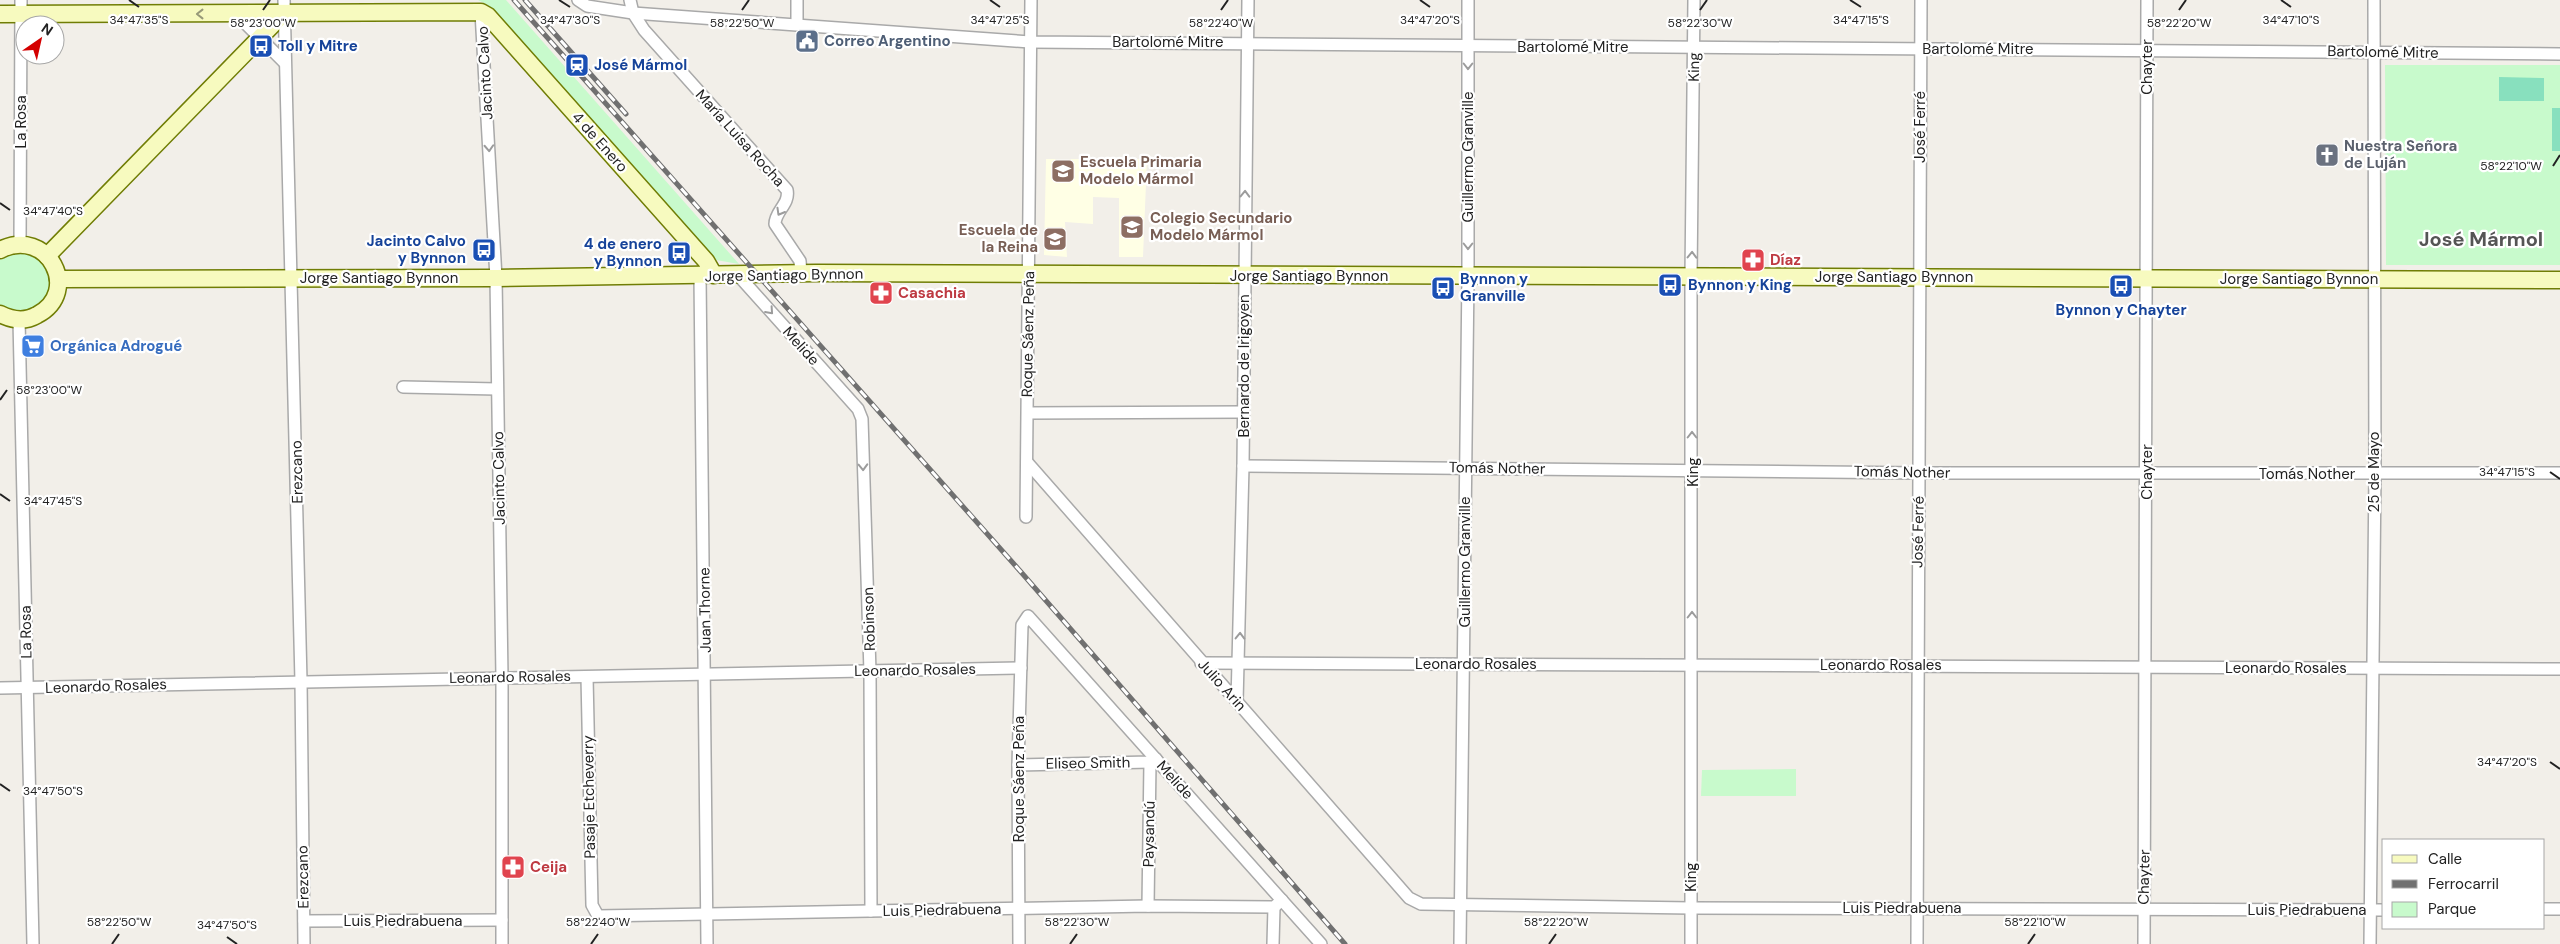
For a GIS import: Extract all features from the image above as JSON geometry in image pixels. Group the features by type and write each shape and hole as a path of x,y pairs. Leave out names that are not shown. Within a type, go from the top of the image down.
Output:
{"street":[{"path":"630,0 633,13"},
{"path":"797,0 797,24"},
{"name":"Roque Sáenz Peña","path":"1026,517 1031,0"},
{"name":"Bernardo de Irigoyen","path":"1237,702 1243,466 1248,0"},
{"name":"Guillermo Granville","path":"1460,944 1468,276 1468,0"},
{"name":"King","path":"1691,944 1693,470 1691,276 1694,0"},
{"name":"José Ferré","path":"1917,944 1921,0"},
{"name":"Chayter","path":"2144,944 2147,473 2147,0"},
{"name":"25 de Mayo","path":"2370,944 2375,279 2374,0"},
{"name":"Bartolomé Mitre","path":"582,3 633,13 1030,42 1248,42 1468,46 2374,51 2560,54"},
{"path":"0,14 21,7 235,14 284,6 482,12"},
{"path":"47,256 259,37 284,6"},
{"name":"Erezcano","path":"284,6 301,681 304,944"},
{"name":"La Rosa","path":"20,244 21,7"},
{"name":"4 de Enero","path":"482,12 488,16 693,246 707,276"},
{"name":"Jacinto Calvo","path":"482,12 496,278 502,677 502,944"},
{"name":"María Luisa Rocha","path":"633,13 644,30 787,190 787,201 778,215 776,224 800,261 801,273"},
{"path":"235,14 284,62"},
{"path":"0,250 20,244 30,245 53,262 58,279 57,292 52,303 43,312 32,318 19,320 0,314"},
{"name":"Jorge Santiago Bynnon","path":"58,279 496,278 801,273 2560,280"},
{"name":"Melide","path":"738,275 858,409 862,418"},
{"name":"Juan Thorne","path":"707,276 707,944"},
{"name":"La Rosa","path":"19,320 33,944"},
{"path":"403,387 497,389"},
{"path":"1028,413 1243,412"},
{"name":"Robinson","path":"862,418 870,672 871,910"},
{"name":"Julio Arin","path":"1027,462 1201,663 1409,898 1421,904"},
{"name":"Tomás Nother","path":"1243,466 1919,473 2560,473"},
{"name":"Roque Sáenz Peña","path":"1019,944 1018,765 1022,624 1028,616"},
{"name":"Melide","path":"1028,616 1278,904 1321,944"},
{"name":"Leonardo Rosales","path":"1201,663 2560,669"},
{"name":"Leonardo Rosales","path":"0,688 1021,668"},
{"name":"Pasaje Etcheverry","path":"587,677 592,905 598,916"},
{"name":"Eliseo Smith","path":"1018,765 1153,760"},
{"name":"Paysandú","path":"1148,906 1153,760"},
{"path":"1274,944 1278,904"},
{"name":"Luis Piedrabuena","path":"598,916 707,916 871,910 1278,904"},
{"name":"Luis Piedrabuena","path":"1421,904 1691,908 2382,910"},
{"path":"2545,909 2560,909"},
{"name":"Luis Piedrabuena","path":"304,921 502,920"}],"shaded area":[{"path":"1046,159 1147,159 1143,257 1119,257 1119,198 1093,197 1093,224 1065,222 1067,257 1044,255"}],"green space":[{"path":"478,0 506,0 739,264 716,260 488,5"},
{"path":"2385,65 2560,65 2560,265 2386,265"},
{"path":"2499,77 2544,78 2544,101 2499,101"},
{"path":"2552,108 2560,108 2560,151 2552,151"},
{"path":"23,249 43,259 53,278 48,299 32,313 0,309 0,256"},
{"path":"1796,769 1796,796 1701,796 1702,770"}],"railway":[{"path":"514,0 1021,572 1345,944"},
{"path":"525,0 626,114"}],"place":[{"name":"Correo Argentino","path":"807,41"},
{"name":"Toll y Mitre","path":"261,46"},
{"name":"José Mármol","path":"577,65"},
{"name":"Nuestra Señora de Luján","path":"2327,155"},
{"name":"Escuela Primaria Modelo Mármol","path":"1063,171"},
{"name":"Colegio Secundario Modelo Mármol","path":"1132,227"},
{"name":"Escuela de la Reina","path":"1055,239"},
{"name":"Jacinto Calvo y Bynnon","path":"484,250"},
{"name":"4 de enero y Bynnon","path":"679,253"},
{"name":"Díaz","path":"1753,260"},
{"name":"Bynnon y King","path":"1670,285"},
{"name":"Bynnon y Chayter","path":"2121,286"},
{"name":"Bynnon y Granville","path":"1443,288"},
{"name":"Casachia","path":"881,293"},
{"name":"Orgánica Adrogué","path":"33,346"},
{"name":"Ceija","path":"513,867"}],"district":[{"name":"José Mármol","path":"2481,239"}]}
